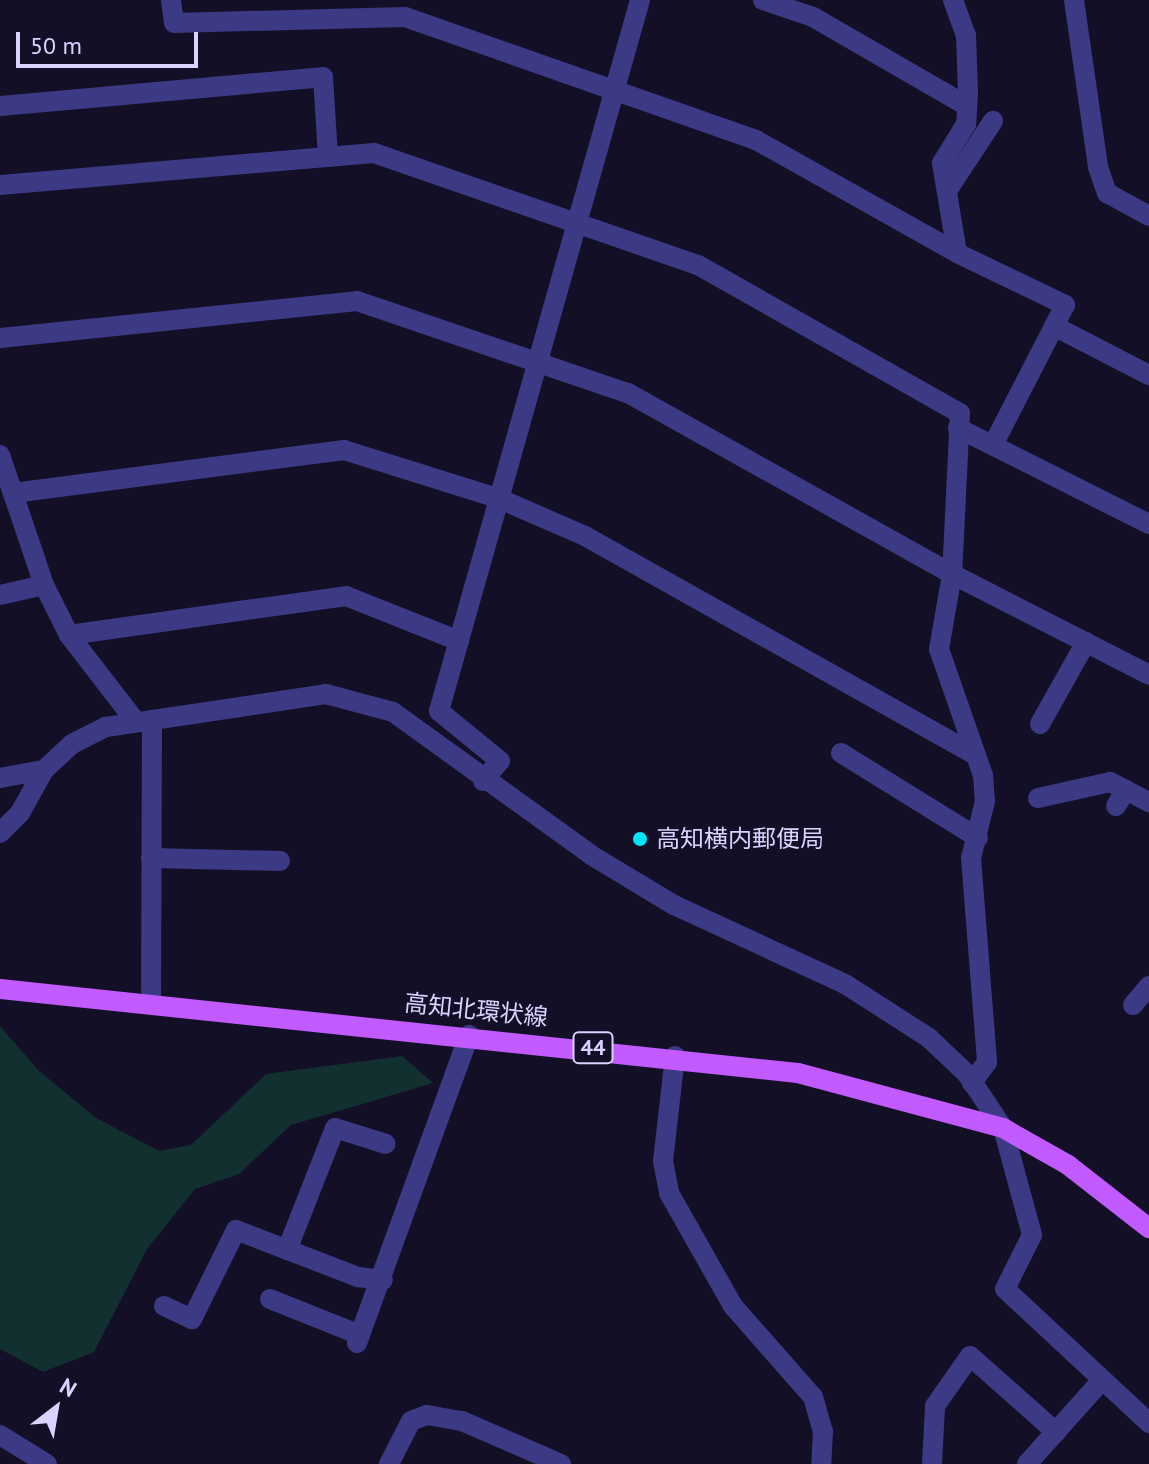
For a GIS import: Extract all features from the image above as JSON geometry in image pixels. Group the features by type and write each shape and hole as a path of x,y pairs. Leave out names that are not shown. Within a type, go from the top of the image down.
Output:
{"main road":[{"name":"高知北環状線","path":"0,989 675,1056 798,1073 1003,1128 1068,1165 1149,1228"}],"street":[{"path":"483,781 500,761 439,711 640,0"},
{"path":"763,0 813,17 967,106"},
{"path":"953,0 966,35 966,124 942,163 957,253"},
{"path":"1074,0 1098,167 1107,193 1149,216"},
{"path":"171,1 174,23 405,17 756,140 957,253 1065,305 993,445"},
{"path":"0,106 323,77 328,157"},
{"path":"947,191 993,121"},
{"path":"0,185 374,153 698,265 960,413 952,574 941,670 973,754 985,801 971,858 987,1062 972,1083"},
{"path":"0,338 357,301 628,393 952,574 1149,675"},
{"path":"1054,326 1149,375"},
{"path":"958,428 1149,524"},
{"path":"13,493 344,450 500,499 585,536 973,754"},
{"path":"1,459 44,585 69,635 144,721 151,858 151,1004"},
{"path":"0,595 44,585"},
{"path":"69,635 346,596 459,641"},
{"path":"1040,724 1086,642"},
{"path":"0,833 20,813 44,770 88,734 144,721 345,695 393,712 483,781 674,905 845,984 929,1038 972,1083 1003,1128 1032,1235 1005,1289 1149,1423"},
{"path":"841,753 978,838"},
{"path":"0,778 44,770"},
{"path":"1038,798 1110,782 1121,798 1149,802"},
{"path":"151,858 280,861"},
{"path":"1133,1005 1149,986"},
{"path":"270,1299 358,1339 383,1280 469,1035"},
{"path":"675,1056 663,1161 669,1193 733,1306 813,1397 823,1431 821,1464"},
{"path":"287,1250 335,1128 386,1144"},
{"path":"164,1306 192,1319 236,1230 287,1250 383,1280"},
{"path":"932,1464 935,1406 970,1356 1056,1432"},
{"path":"1027,1464 1102,1380"},
{"path":"389,1464 411,1421 427,1415 462,1421 523,1456 561,1464"},
{"path":"0,1435 47,1464"}],"green space":[{"path":"0,1026 38,1070 96,1118 159,1151 191,1145 266,1074 402,1056 433,1083 291,1125 239,1174 195,1189 147,1249 94,1352 43,1372 0,1349"}],"place":[{"name":"高知横内郵便局","path":"640,839"}]}
